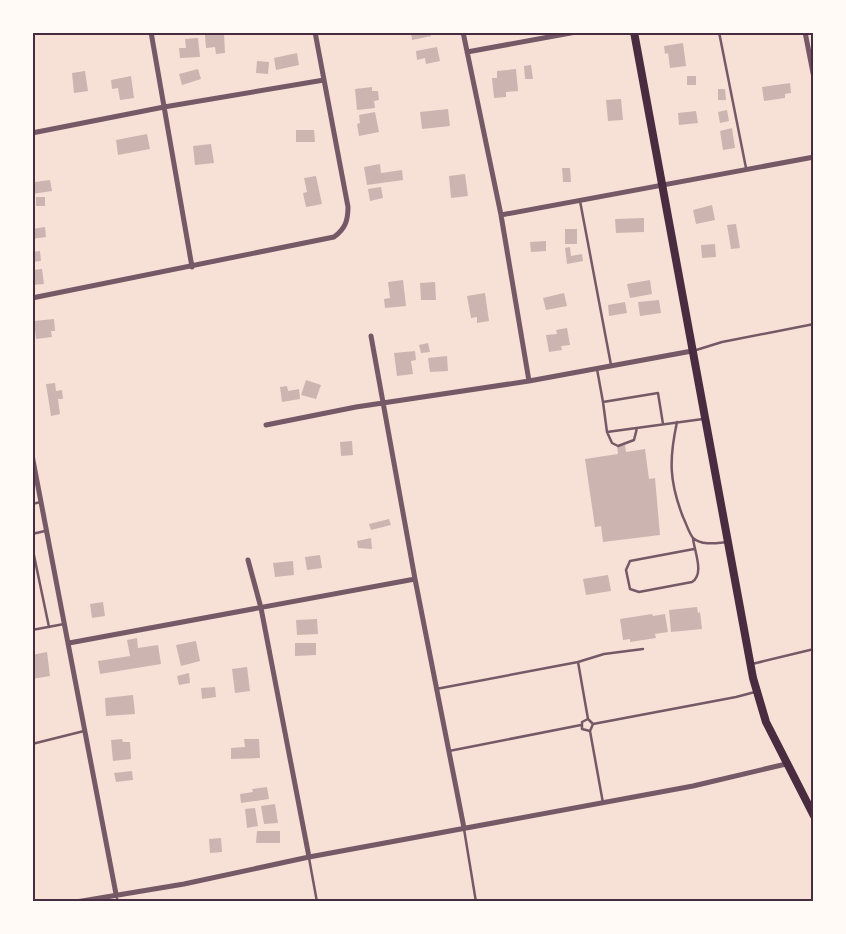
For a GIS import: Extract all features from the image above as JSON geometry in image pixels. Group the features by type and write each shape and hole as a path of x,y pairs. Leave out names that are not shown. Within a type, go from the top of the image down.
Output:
{"main road":[{"path":"634,32 704,419 756,691 766,722 814,816"}],"street":[{"path":"151,32 192,267"},
{"path":"32,298 334,237 346,224 348,207 315,32"},
{"path":"463,32 501,215 528,381"},
{"path":"467,52 549,35 576,32"},
{"path":"805,32 814,78"},
{"path":"32,133 164,107 324,80"},
{"path":"501,215 814,157"},
{"path":"371,336 415,580 464,828"},
{"path":"266,425 383,403 528,381 692,351"},
{"path":"32,455 116,894"},
{"path":"248,560 261,608 309,857"},
{"path":"69,643 415,580"},
{"path":"76,902 184,884 309,857 693,786 786,764"}],"lane":[{"path":"719,32 746,169"},
{"path":"580,201 611,366"},
{"path":"692,351 722,342 814,324"},
{"path":"597,369 608,432 612,443 618,446 634,440 637,428"},
{"path":"604,402 658,394 663,424"},
{"path":"608,432 704,419"},
{"path":"677,422 670,474 676,498 693,538 699,573 698,579 692,582 639,592 630,589 626,570 630,561 694,549"},
{"path":"32,504 42,502"},
{"path":"32,534 47,531"},
{"path":"693,538 707,543 727,542"},
{"path":"32,546 49,627"},
{"path":"32,630 64,624"},
{"path":"436,689 578,662 604,654 643,649"},
{"path":"750,664 814,649"},
{"path":"578,662 588,719 594,724"},
{"path":"602,803 590,731 594,724 736,697 756,691"},
{"path":"448,751 581,725 582,722 588,719"},
{"path":"581,725 584,730 590,731"},
{"path":"32,744 84,731"},
{"path":"464,828 476,902"},
{"path":"309,857 317,902"},
{"path":"116,894 118,902"}],"building":[{"path":"411,32 431,32 431,36 412,40"},
{"path":"224,33 225,53 216,54 215,47 206,48 205,35"},
{"path":"198,38 200,57 180,58 179,48 186,48 185,39"},
{"path":"683,43 686,66 670,68 668,53 665,54 664,46"},
{"path":"437,47 440,61 426,64 425,58 417,60 416,51"},
{"path":"297,53 299,65 276,70 274,58"},
{"path":"257,61 269,62 268,74 256,73"},
{"path":"531,65 533,79 525,79 524,66"},
{"path":"198,69 201,79 182,85 179,74"},
{"path":"516,69 518,91 506,92 506,97 494,98 492,78 497,78 497,71"},
{"path":"85,71 88,91 74,93 72,73"},
{"path":"131,76 134,98 120,100 118,88 112,89 111,80"},
{"path":"687,76 696,76 696,85 687,85"},
{"path":"790,83 791,93 785,94 785,98 764,101 762,87"},
{"path":"372,87 372,91 378,91 379,100 374,101 375,108 357,110 355,89"},
{"path":"718,89 725,89 726,100 718,100"},
{"path":"621,99 623,120 608,121 606,100"},
{"path":"448,109 450,126 422,129 420,112"},
{"path":"727,110 729,121 720,123 718,112"},
{"path":"696,111 698,123 679,125 678,113"},
{"path":"375,112 379,132 359,136 357,124 360,123 359,115"},
{"path":"732,128 735,148 723,150 720,131"},
{"path":"296,130 314,130 315,142 296,142"},
{"path":"147,134 150,149 118,155 116,140"},
{"path":"211,144 214,163 195,165 193,146"},
{"path":"380,164 381,173 402,170 403,180 367,185 364,167"},
{"path":"562,168 570,168 571,182 563,182"},
{"path":"465,174 468,196 451,198 449,176"},
{"path":"34,175 35,182 50,180 52,191 32,194"},
{"path":"316,176 322,204 306,207 303,193 307,192 304,178"},
{"path":"381,187 383,198 370,201 368,189"},
{"path":"36,197 45,197 45,206 36,206"},
{"path":"712,205 715,220 696,224 693,210"},
{"path":"644,218 644,232 616,233 615,219"},
{"path":"736,224 740,248 731,249 727,225"},
{"path":"45,227 46,237 32,239 32,229"},
{"path":"565,229 577,229 577,244 565,244"},
{"path":"546,241 546,251 531,252 530,242"},
{"path":"715,244 716,257 702,258 701,245"},
{"path":"570,247 571,256 582,254 583,261 567,264 565,248"},
{"path":"40,251 41,261 32,262 32,252"},
{"path":"42,269 44,284 32,285 32,270"},
{"path":"403,280 406,306 385,308 384,299 390,298 388,282"},
{"path":"650,280 652,294 630,298 627,284"},
{"path":"435,282 436,300 421,300 420,283"},
{"path":"485,293 489,321 477,323 477,317 471,318 467,296"},
{"path":"564,293 567,306 546,310 543,298"},
{"path":"659,300 661,313 640,316 638,302"},
{"path":"625,302 627,313 609,316 608,305"},
{"path":"54,319 55,331 51,331 52,337 36,339 34,321"},
{"path":"567,328 570,345 561,346 562,350 549,352 546,335 557,334 556,330"},
{"path":"428,343 430,352 421,353 419,345"},
{"path":"415,351 416,360 411,361 413,374 397,376 394,353"},
{"path":"447,356 448,371 430,372 428,358"},
{"path":"306,380 321,385 316,399 301,395"},
{"path":"55,383 56,391 62,390 63,399 58,399 60,414 51,416 46,384"},
{"path":"287,386 288,391 299,389 300,399 282,402 280,387"},
{"path":"352,441 353,455 341,456 340,442"},
{"path":"625,445 626,452 645,449 649,479 655,478 660,535 603,542 601,526 595,527 585,459 618,454 617,446"},
{"path":"389,519 391,525 371,530 369,524"},
{"path":"371,538 372,549 358,548 357,541"},
{"path":"320,555 322,568 307,570 305,557"},
{"path":"293,561 294,575 275,577 273,563"},
{"path":"608,575 611,591 586,595 583,579"},
{"path":"103,602 105,616 92,618 90,604"},
{"path":"697,607 698,613 700,612 702,629 671,632 669,610"},
{"path":"652,614 653,616 665,614 668,632 655,634 656,638 630,642 630,639 623,640 620,619"},
{"path":"317,619 318,634 297,635 296,620"},
{"path":"137,638 138,648 158,645 161,664 100,674 98,661 130,656 127,640"},
{"path":"196,641 200,661 181,666 176,645"},
{"path":"295,643 316,643 316,655 295,656"},
{"path":"47,652 50,676 32,679 32,655"},
{"path":"247,667 250,691 235,693 232,669"},
{"path":"189,673 190,683 179,685 177,676"},
{"path":"215,687 216,697 202,699 201,688"},
{"path":"133,695 135,714 106,716 105,698"},
{"path":"122,739 123,742 130,742 131,759 113,761 111,740"},
{"path":"244,739 259,739 260,758 231,759 231,748 245,747"},
{"path":"132,771 133,780 116,782 114,773"},
{"path":"267,787 269,799 241,803 240,794 253,792 252,789"},
{"path":"275,804 278,823 264,824 261,806"},
{"path":"255,808 258,826 247,828 245,809"},
{"path":"257,831 280,831 280,843 256,843"},
{"path":"221,838 222,852 210,853 209,839"}]}
